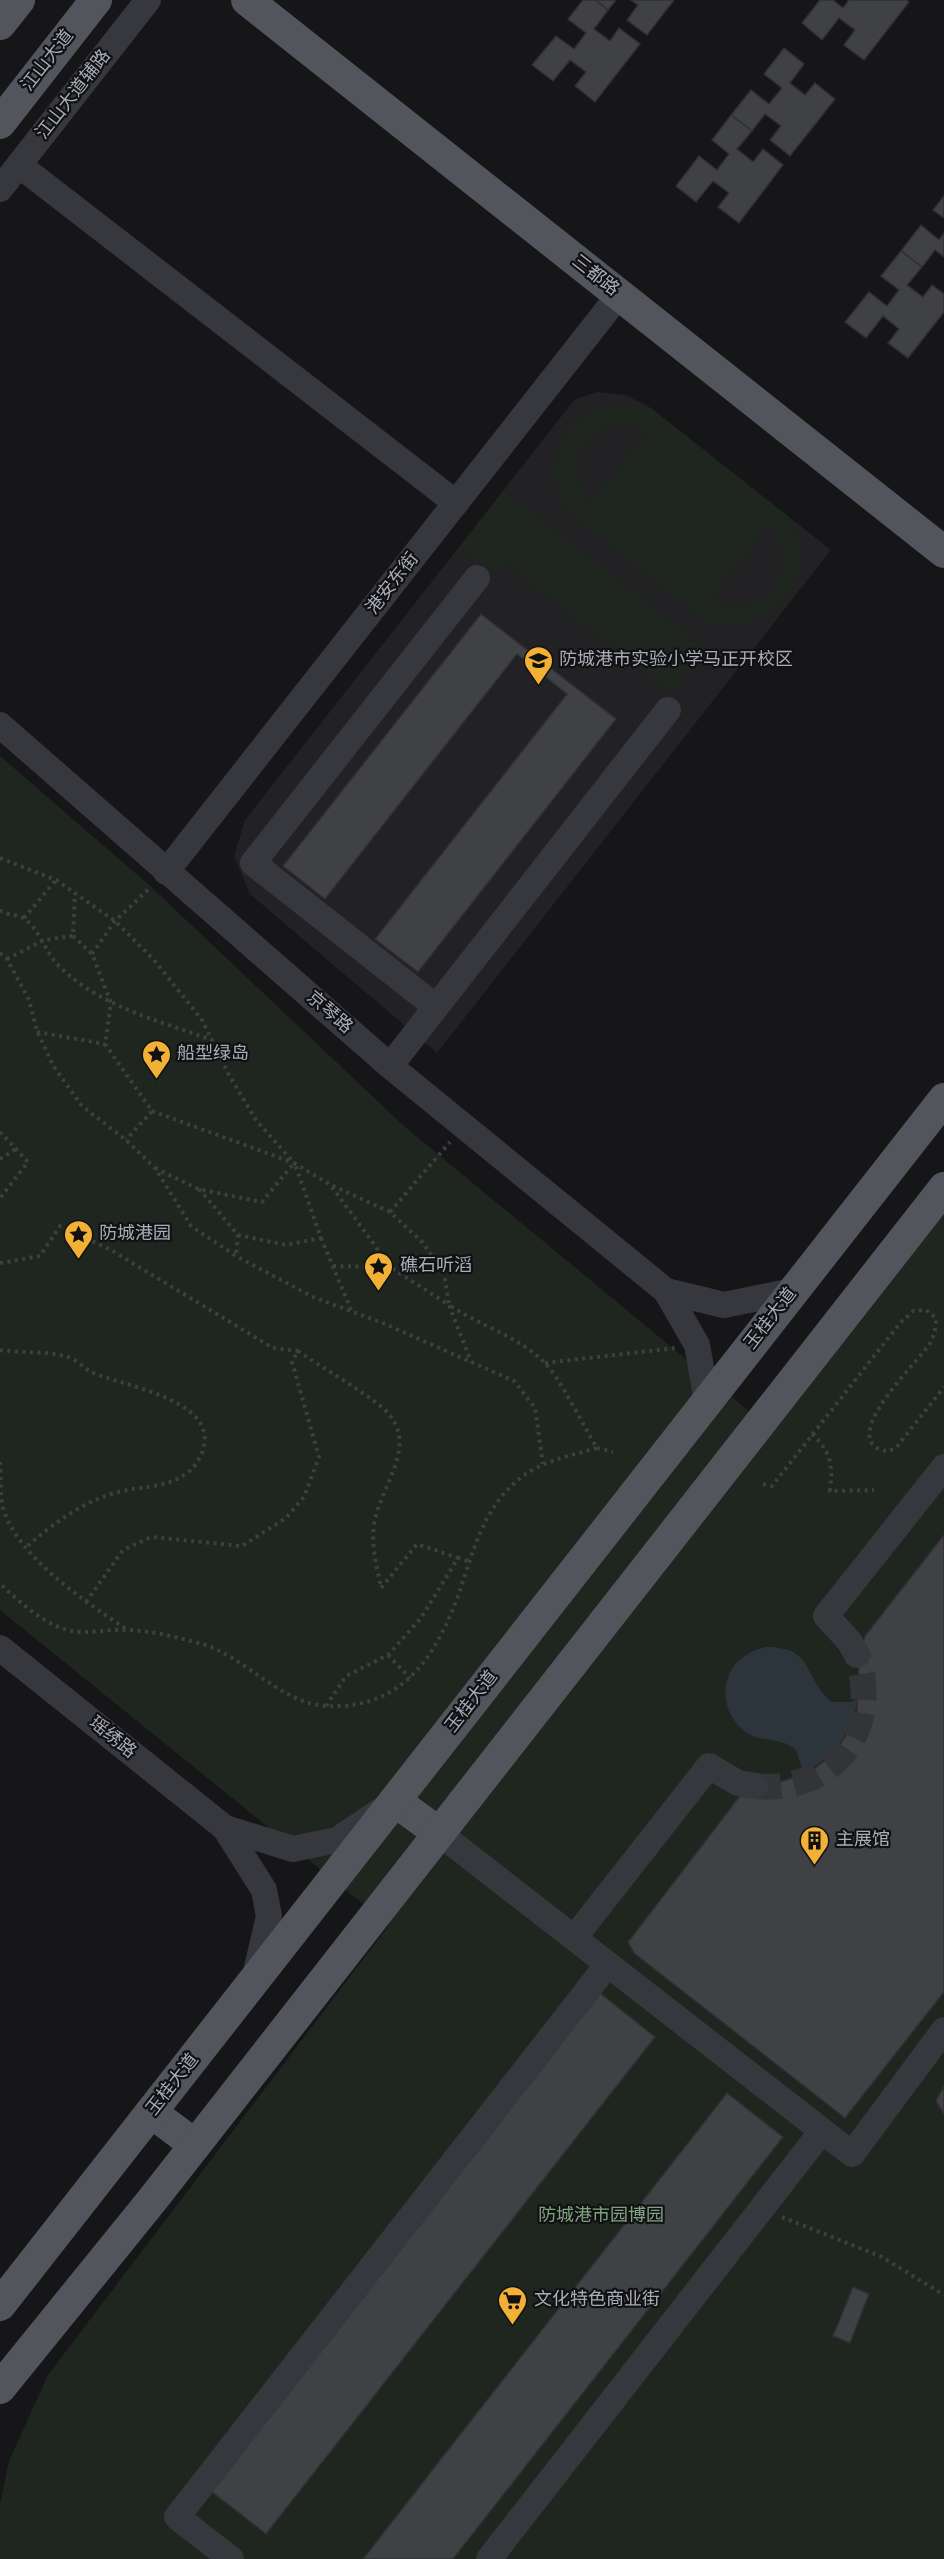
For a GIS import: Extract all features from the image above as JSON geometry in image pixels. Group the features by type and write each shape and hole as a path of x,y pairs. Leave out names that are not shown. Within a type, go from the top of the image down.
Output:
{"main road":[{"path":"0,24 19,0"},
{"name":"江山大道","path":"0,123 96,0"},
{"name":"三都路","path":"247,0 944,552"},
{"name":"玉桂大道","path":"0,2305 793,1291 938,1120"},
{"path":"2,2388 944,1188"},
{"path":"394,1801 439,1833"},
{"path":"151,2112 195,2145"}],"street":[{"name":"江山大道辅路","path":"0,189 148,0"},
{"path":"19,165 456,503"},
{"name":"港安东街","path":"166,872 619,295"},
{"path":"436,1007 253,863 477,578"},
{"path":"390,1066 669,710"},
{"name":"京琴路","path":"0,725 390,1066 666,1291"},
{"path":"666,1291 724,1305 793,1291"},
{"path":"666,1291 697,1345 707,1401"},
{"path":"857,1655 844,1634 826,1616 944,1467"},
{"name":"瑶绣路","path":"0,1648 225,1828"},
{"path":"574,1938 709,1766 738,1783 755,1786"},
{"path":"225,1828 293,1849 337,1840 394,1801"},
{"path":"225,1828 264,1890 269,1916 254,1980"},
{"path":"439,1833 852,2154 944,2030"},
{"path":"231,2559 177,2517 608,1964"},
{"path":"489,2559 822,2131"}],"path":[{"path":"1,859 56,880 115,921 154,960 202,1020 229,1075 256,1120 294,1163 321,1238 352,1312"},
{"path":"92,954 115,921 166,872"},
{"path":"24,918 56,880"},
{"path":"75,893 73,936 92,954 111,1003 105,1044 152,1111 294,1163 331,1185 390,1212 422,1242 444,1273 449,1305 471,1362"},
{"path":"1,912 24,918 44,940 58,965 82,986 111,1003 212,1040"},
{"path":"7,959 44,940 73,936"},
{"path":"0,953 7,959 29,1000 37,1032 54,1067 82,1106 126,1140 154,1167 191,1226 236,1256 313,1297 514,1381 535,1408 543,1464"},
{"path":"37,1032 105,1044"},
{"path":"126,1140 152,1111"},
{"path":"390,1212 464,1126"},
{"path":"0,1132 28,1162 0,1198"},
{"path":"0,1159 16,1149"},
{"path":"154,1167 198,1188 262,1202 294,1163"},
{"path":"331,1185 390,1267 475,1322 526,1348 545,1363 597,1448"},
{"path":"198,1188 238,1235 286,1245 321,1238"},
{"path":"0,1263 40,1256 60,1226 111,1250 273,1348 298,1351 385,1411 399,1431 398,1459 374,1523 373,1546 381,1588 417,1544 468,1561"},
{"path":"236,1256 238,1235"},
{"path":"333,1266 390,1267"},
{"path":"762,1484 772,1486 900,1323 913,1311 926,1310 936,1318 936,1331 928,1345 876,1410 869,1437 875,1447 887,1452 896,1448 944,1387"},
{"path":"545,1363 697,1345"},
{"path":"0,1350 69,1357 92,1372 174,1401 191,1414 203,1428 205,1441 198,1461 188,1472 168,1484 121,1491 87,1504 59,1518 25,1548"},
{"path":"86,1602 123,1550 151,1537 242,1546 286,1518 304,1497 318,1457 292,1362 298,1351"},
{"path":"812,1434 825,1447 832,1469 830,1491 874,1490"},
{"path":"0,1585 36,1614 71,1631 126,1630 168,1634 221,1650 284,1693 326,1706 379,1700 411,1678 430,1653 453,1608 468,1561 487,1518 517,1481 543,1464 597,1448 613,1452"},
{"path":"0,1462 3,1508 25,1548 86,1602 126,1630"},
{"path":"326,1706 346,1676 388,1655 421,1618 458,1558"},
{"path":"388,1655 411,1678"},
{"path":"762,2209 882,2257 944,2295"}],"shaded area":[{"name":"防城港市实验小学马正开校区","path":"597,392 626,395 651,408 831,550 437,1053 250,894 234,856 245,820 575,399"},
{"path":"766,1647 782,1648 801,1658 816,1684 832,1702 850,1702 858,1699 850,1724 838,1745 821,1762 798,1775 802,1767 796,1750 786,1744 759,1738 745,1732 733,1719 725,1695 728,1677 738,1661"}],"green space":[{"path":"612,403 651,408 790,518 799,541 800,562 796,581 786,598 771,611 753,620 732,624 708,623 569,513 560,496 555,478 555,462 559,446 567,432 594,410","holes":["626,425 647,433 590,504 577,477 577,464 581,452 587,441 597,433 610,427","767,527 779,542 783,558 781,573 774,587 762,598 747,604 730,605 711,598"]},
{"path":"504,490 706,649 672,694 504,562 494,574 460,547"},
{"name":"防城港市园博园","path":"0,756 148,884 405,1127 772,1430 944,1210 944,2559 0,2559 0,2504 9,2461 48,2375 389,1925 0,1610"}],"building":[{"path":"583,0 596,0 608,10 594,29 610,41 619,28 640,44 595,102 575,86 586,72 570,60 553,81 532,65 556,36 574,49 586,33 568,19"},
{"path":"596,0 616,0 608,10"},
{"path":"631,0 674,0 647,35 627,20 638,5"},
{"path":"820,0 833,0 843,8 849,0 906,0 909,2 864,60 844,45 855,30 839,18 822,40 802,23"},
{"path":"784,48 804,64 790,83 805,95 815,83 835,99 790,156 770,140 781,126 765,114 752,131 731,115 751,90 769,104 782,88 764,74"},
{"path":"731,115 752,131 737,149 753,162 763,149 783,165 739,223 718,207 729,193 713,181 696,202 676,186 699,156 717,170 729,154 712,140"},
{"path":"944,196 944,218 933,210"},
{"path":"921,225 939,240 944,233 944,257 935,250 922,267 901,251"},
{"path":"901,251 922,267 907,285 923,297 932,285 944,294 944,312 908,358 888,343 899,329 883,316 866,338 845,322 869,292 887,306 899,290 881,276"},
{"path":"481,614 616,719 418,972 375,939 567,694 517,654 325,899 283,866"},
{"name":"主展馆","path":"944,1535 944,1992 845,2118 634,1953 628,1942 740,1796 812,1771 836,1751 852,1726 857,1712 859,1660 865,1636"},
{"path":"600,1993 655,2037 266,2534 211,2491"},
{"path":"944,2086 944,2114 936,2101"},
{"path":"727,2093 783,2137 453,2559 363,2559"},
{"path":"853,2287 869,2294 850,2343 833,2336"}],"tunnel":[{"path":"755,1786 783,1786 807,1779 828,1768 845,1751 856,1731 863,1708 863,1682 857,1655"}],"place":[{"name":"防城港市实验小学马正开校区","path":"538,686"},
{"name":"船型绿岛","path":"156,1080"},
{"name":"防城港园","path":"78,1260"},
{"name":"礁石听滔","path":"379,1292"},
{"name":"主展馆","path":"815,1866"},
{"name":"文化特色商业街","path":"513,2326"}]}
